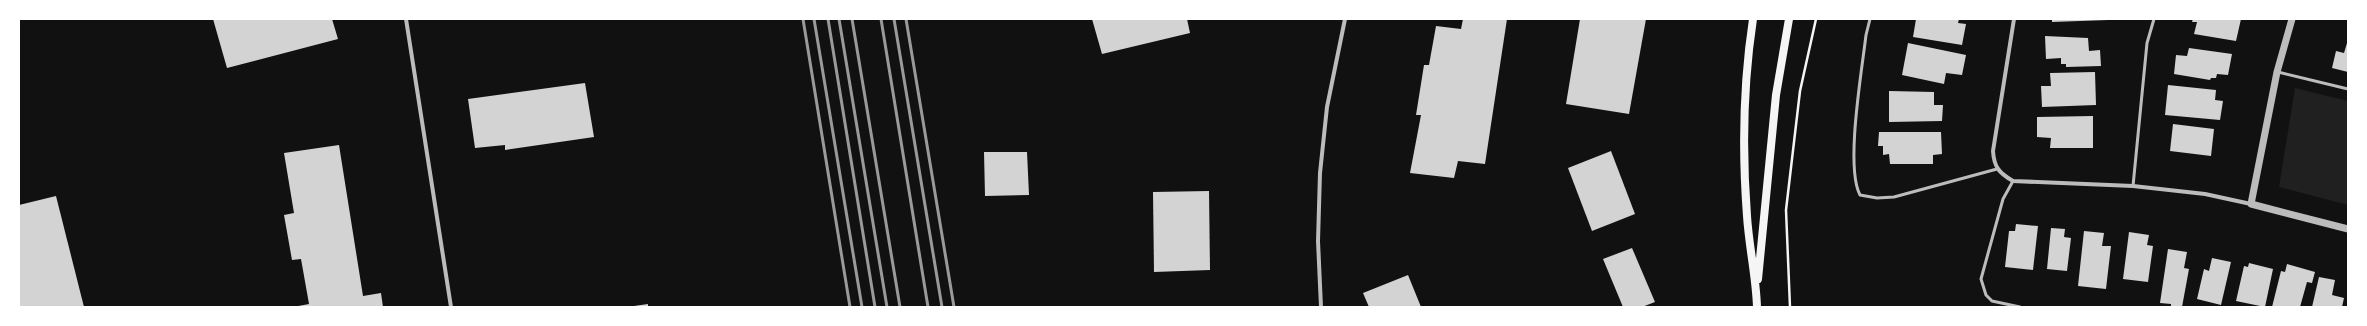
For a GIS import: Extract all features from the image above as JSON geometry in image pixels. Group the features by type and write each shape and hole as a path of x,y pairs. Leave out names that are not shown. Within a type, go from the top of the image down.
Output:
{"main road":[{"path":"1753,19 1746,61 1743,137 1747,218 1757,292"},
{"path":"1757,307 1757,292 1776,95 1788,19"}],"street":[{"path":"406,19 451,307"},
{"path":"1321,307 1318,240 1320,173 1327,107 1345,19"},
{"path":"2014,19 1995,138 1994,164 1997,169 2013,181 2133,186 2204,194 2251,204 2348,229"},
{"path":"2251,204 2277,72 2292,19"}],"lane":[{"path":"1870,19 1866,35 1853,152 1855,187 1860,195 1877,198 1894,197 1997,169"},
{"path":"2133,186 2147,43 2154,19"},
{"path":"2277,72 2348,89"},
{"path":"2013,181 2003,199 1981,279 1986,295 1992,301 2020,307"}],"path":[{"path":"1790,307 1786,210 1800,91 1816,19"}],"shaded area":[{"path":"2295,88 2348,101 2348,205 2279,187"}],"building":[{"path":"213,19 332,19 338,39 227,68"},
{"path":"1092,19 1187,19 1190,33 1102,54"},
{"path":"1463,19 1507,19 1485,164 1458,161 1454,178 1410,173 1421,115 1416,115 1424,65 1429,65 1436,26 1461,29"},
{"path":"1580,19 1646,19 1629,114 1566,104"},
{"path":"1916,19 1959,19 1958,23 1966,24 1962,45 1913,37"},
{"path":"2052,19 2108,19 2108,20 2052,22"},
{"path":"2193,19 2241,19 2236,41 2194,34 2197,22 2192,22"},
{"path":"2045,36 2088,38 2089,51 2100,50 2101,66 2066,67 2066,64 2061,64 2061,58 2046,59"},
{"path":"1908,43 1966,55 1962,75 1946,73 1944,84 1902,75"},
{"path":"2347,43 2348,72 2332,68 2336,51 2344,53"},
{"path":"2189,48 2232,54 2228,75 2217,74 2216,78 2211,78 2210,80 2174,74 2176,55 2187,56"},
{"path":"2095,72 2096,105 2042,107 2041,86 2051,86 2050,73"},
{"path":"585,83 594,137 505,150 505,145 475,148 468,99"},
{"path":"2168,85 2216,90 2215,100 2223,101 2220,120 2165,115"},
{"path":"1889,91 1934,92 1934,105 1943,105 1942,121 1889,122"},
{"path":"2093,116 2093,148 2050,148 2051,138 2037,137 2037,117"},
{"path":"2173,124 2214,129 2211,156 2170,151"},
{"path":"1879,132 1941,132 1942,154 1933,155 1933,164 1890,164 1889,154 1883,155 1883,146 1878,146"},
{"path":"339,145 363,296 381,293 383,307 293,307 309,304 301,259 292,260 284,215 294,213 284,153"},
{"path":"1611,151 1635,214 1592,231 1568,168"},
{"path":"984,152 1027,152 1029,195 985,196"},
{"path":"1209,191 1210,270 1154,272 1153,192"},
{"path":"56,196 84,307 19,307 19,205"},
{"path":"2016,224 2038,226 2033,270 2005,267 2009,231 2015,231"},
{"path":"2051,228 2065,229 2064,237 2071,238 2067,271 2047,269"},
{"path":"2084,231 2104,233 2102,246 2111,246 2106,289 2078,286"},
{"path":"2129,232 2149,235 2147,245 2153,246 2148,282 2123,279"},
{"path":"1632,248 1655,302 1642,307 1623,307 1603,259"},
{"path":"2168,249 2187,252 2184,268 2189,269 2182,307 2171,307 2171,304 2160,303"},
{"path":"2212,258 2231,262 2221,305 2197,299 2204,269 2209,271"},
{"path":"2249,263 2273,269 2265,307 2236,301 2244,266 2248,267"},
{"path":"2287,264 2315,272 2312,283 2307,282 2300,307 2272,307 2281,271 2285,272"},
{"path":"1408,275 1421,307 1369,307 1363,293"},
{"path":"2319,277 2335,280 2332,295 2344,298 2342,307 2312,307"},
{"path":"648,304 648,307 634,307 634,306"}],"railway":[{"path":"803,19 850,307"},
{"path":"814,19 862,307"},
{"path":"828,19 875,307"},
{"path":"839,19 887,307"},
{"path":"852,19 900,307"},
{"path":"881,19 928,307"},
{"path":"894,19 942,307"},
{"path":"906,19 954,307"}]}
